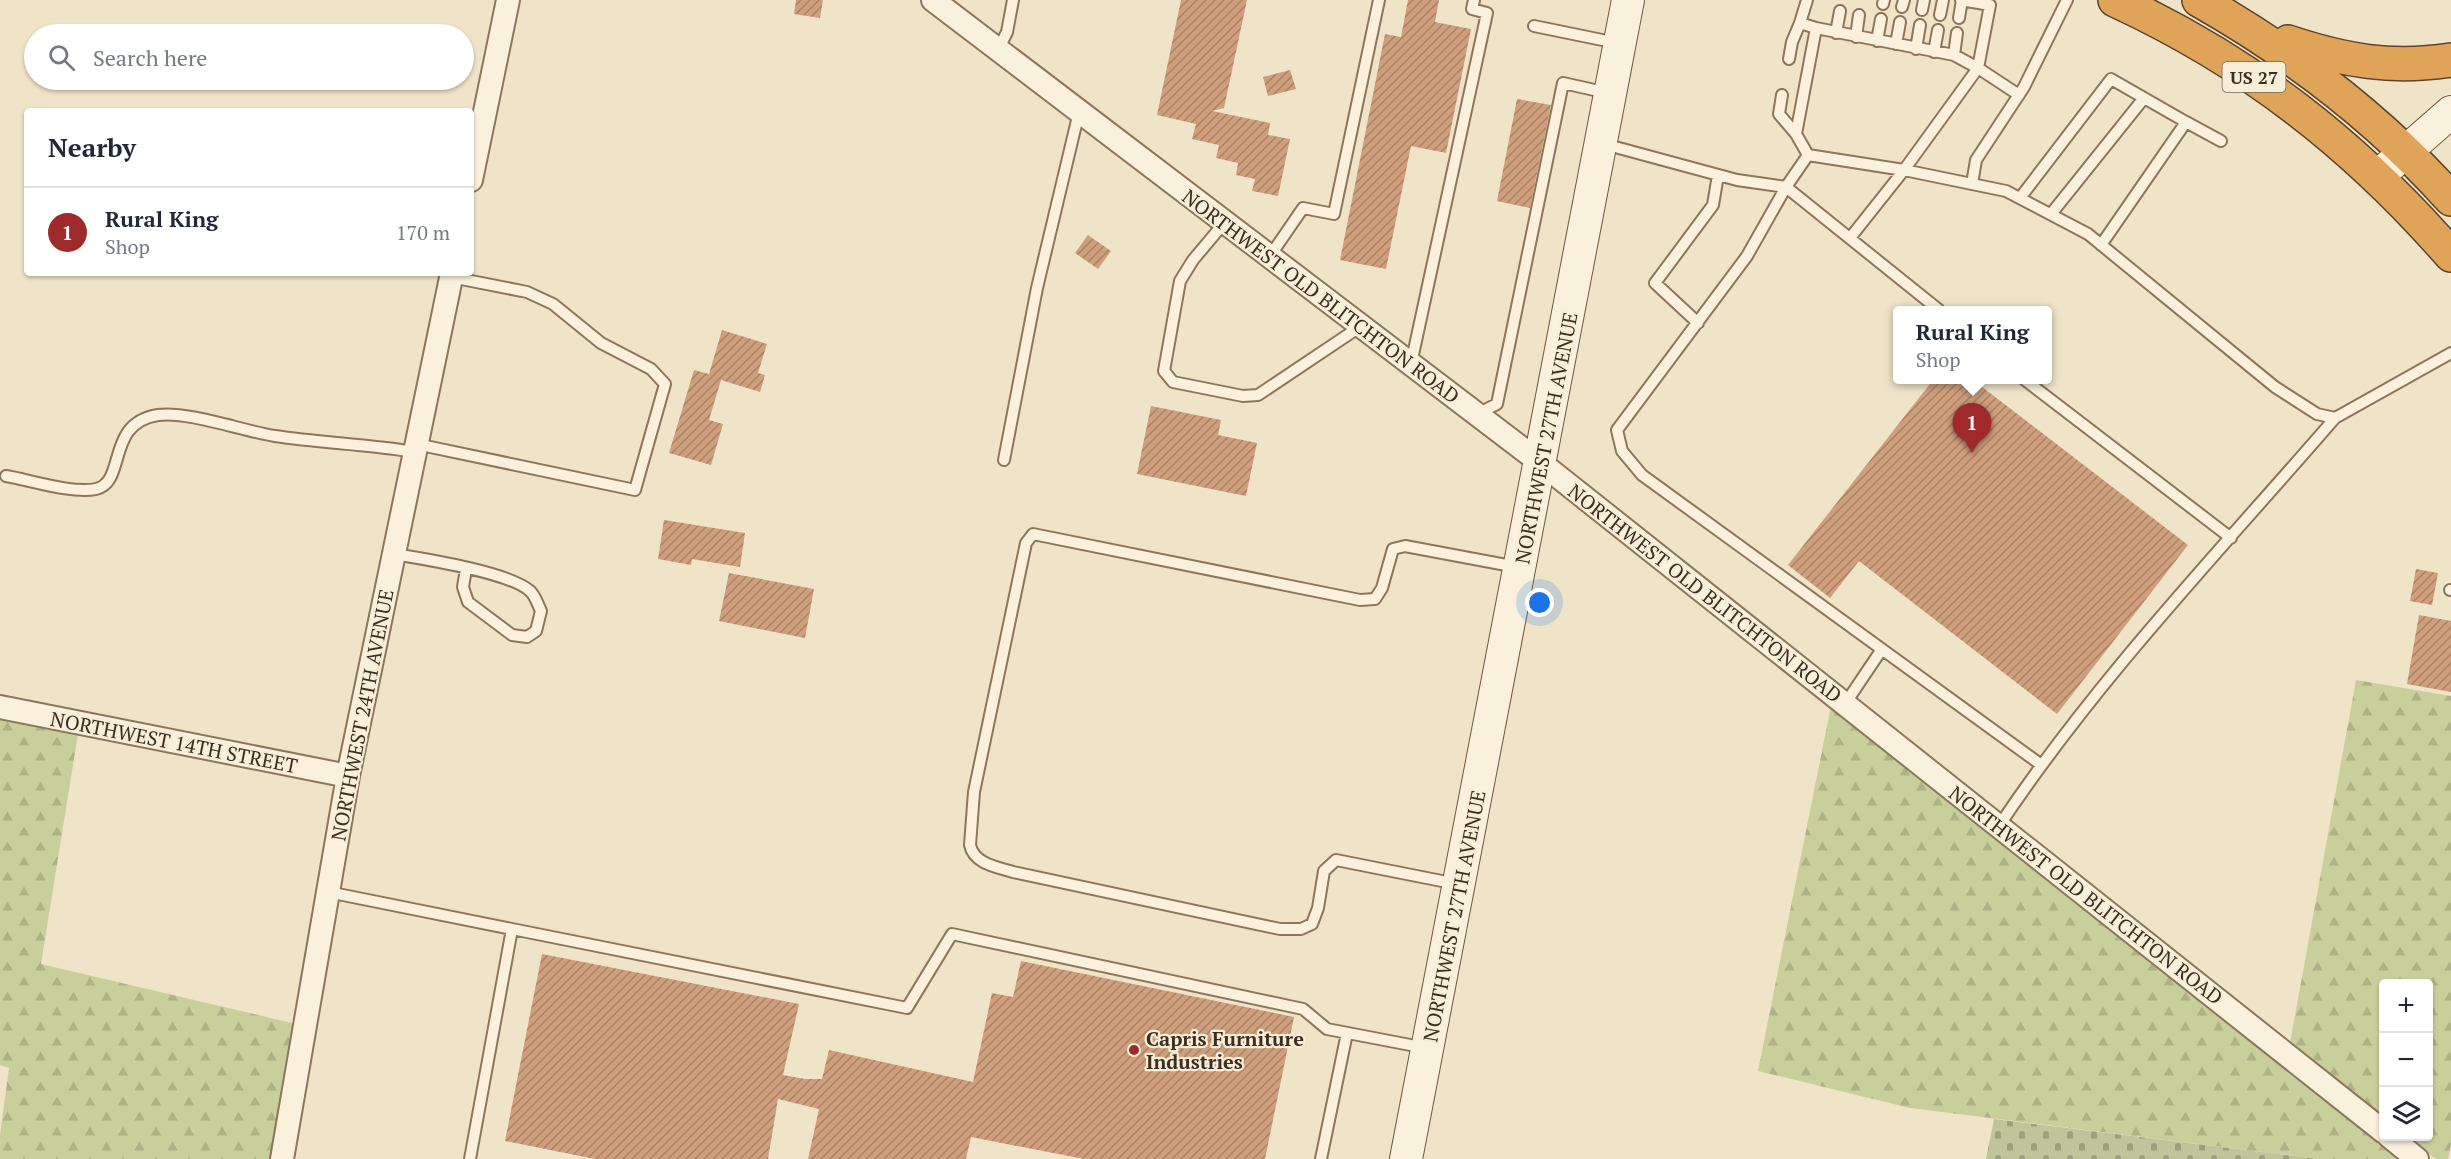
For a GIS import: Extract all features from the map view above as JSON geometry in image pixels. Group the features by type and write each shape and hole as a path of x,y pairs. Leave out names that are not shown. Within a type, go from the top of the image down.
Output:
{"highway":[{"name":"US 27","path":"2115,0 2220,54 2270,87 2322,127 2378,176 2451,255"},
{"name":"US 27","path":"2199,0 2250,29 2317,75 2406,151 2451,199"},
{"path":"2250,29 2322,53 2364,63 2414,66 2451,60"}],"street":[{"path":"474,165 508,0"},
{"name":"NORTHWEST OLD BLITCHTON ROAD","path":"933,0 1541,463 2379,1128"},
{"name":"NORTHWEST 27TH AVENUE","path":"1406,1159 1628,0"},
{"path":"2378,176 2451,112"},
{"name":"NORTHWEST 24TH AVENUE","path":"282,1159 348,776 451,276"},
{"name":"NORTHWEST 14TH STREET","path":"0,707 348,776"},
{"path":"2394,1141 2417,1159"}],"lane":[{"path":"998,50 1007,32 1013,0"},
{"path":"1270,256 1303,208 1334,214 1379,0"},
{"path":"1411,364 1487,13 1472,9 1474,0"},
{"path":"1789,59 1792,42 1807,0"},
{"path":"1940,15 1943,0"},
{"path":"1850,238 1904,170 1978,68 1990,5 1961,0 1959,18"},
{"path":"1972,184 1976,160 2019,95 2067,0"},
{"path":"1836,33 1840,10"},
{"path":"1856,37 1859,15"},
{"path":"1877,40 1881,19"},
{"path":"1896,44 1900,22"},
{"path":"1800,23 1836,33 1954,55 2019,95"},
{"path":"1916,48 1920,25"},
{"path":"1534,26 1620,44"},
{"path":"1796,134 1816,28"},
{"path":"1934,52 1938,30"},
{"path":"1954,55 1957,33"},
{"path":"2020,198 2111,79 2221,141"},
{"path":"1477,414 1497,404 1563,83 1611,93"},
{"path":"1782,95 1779,114 1796,134 1808,155"},
{"path":"2051,214 2144,98"},
{"path":"1004,460 1037,288 1079,112"},
{"path":"2101,245 2186,122"},
{"path":"1601,143 1718,175 1786,187 1934,306"},
{"path":"1808,155 1904,170 2006,191 2088,234 2275,387 2317,414 2335,418"},
{"path":"1808,155 1786,187 1747,256 1617,430 1622,451 1642,475 2040,764"},
{"path":"1698,323 1655,283 1713,205 1718,175"},
{"path":"1225,222 1193,260 1180,281 1164,371 1173,382 1244,396 1258,395 1361,326"},
{"path":"6,476 74,489 97,489 109,480 122,440 130,427 142,418 160,414 276,436 416,448 635,489 665,384 651,369 601,343 553,304 527,292 455,276"},
{"path":"1999,826 2040,764 2129,653 2335,418 2451,353"},
{"path":"2030,384 2231,538"},
{"path":"1460,884 1336,860 1324,871 1318,908 1312,924 1301,929 1280,929 1013,872 981,861 972,853 970,845 974,792 1026,543 1034,534 1360,600 1375,599 1382,588 1393,549 1405,546 1521,568"},
{"path":"394,554 466,569 515,581 531,592 541,611 536,631 526,637 512,635 468,602 463,587 466,569"},
{"path":"1845,704 1882,649"},
{"path":"328,892 907,1008 952,934 1303,1009 1327,1029 1428,1048"},
{"path":"470,1159 512,929"},
{"path":"1321,1159 1347,1033"}],"green space":[{"path":"2356,680 2451,696 2451,1144 2448,1159 2436,1159 2412,1141 2433,1141 2433,979 2379,979 2379,1115 2290,1043"},
{"path":"1831,706 2402,1159 2318,1159 1910,1108 1758,1071"},
{"path":"0,718 78,734 41,964 296,1024 272,1159 0,1159 0,1135 9,1068 0,1065"},
{"path":"1994,1119 2318,1159 1986,1159"}],"building":[{"path":"796,0 823,0 820,18 794,14"},
{"path":"1181,0 1247,0 1224,108 1212,111 1270,123 1268,135 1290,139 1278,196 1252,191 1255,179 1236,175 1238,163 1216,158 1219,145 1192,139 1196,124 1157,115"},
{"path":"1408,0 1439,0 1435,22 1471,29 1446,153 1411,146 1386,269 1340,260 1385,34 1401,37"},
{"path":"1290,70 1296,89 1268,96 1263,77"},
{"path":"1517,99 1551,105 1530,208 1497,201"},
{"path":"1088,235 1111,251 1098,269 1075,253"},
{"path":"722,330 767,344 758,373 765,375 760,392 721,380 709,420 723,424 711,465 669,453 694,370 709,374"},
{"path":"1930,384 1978,384 2188,545 2057,714 1859,561 1830,598 1788,565"},
{"path":"1151,406 1221,420 1218,435 1257,443 1246,496 1137,474"},
{"path":"664,520 745,533 740,567 692,559 691,565 658,559"},
{"path":"2416,569 2438,573 2432,605 2410,601"},
{"path":"729,573 814,589 805,638 719,621"},
{"path":"2419,615 2451,621 2451,692 2407,684"},
{"path":"542,954 799,1004 783,1075 805,1079 822,1079 829,1050 973,1082 992,993 1013,997 1021,961 1294,1017 1265,1159 1084,1159 971,1137 966,1159 808,1159 819,1109 778,1099 768,1159 595,1159 505,1141"}],"place":[{"name":"Rural King","path":"1972,453"},
{"name":"Capris Furniture Industries","path":"1134,1050"}]}
